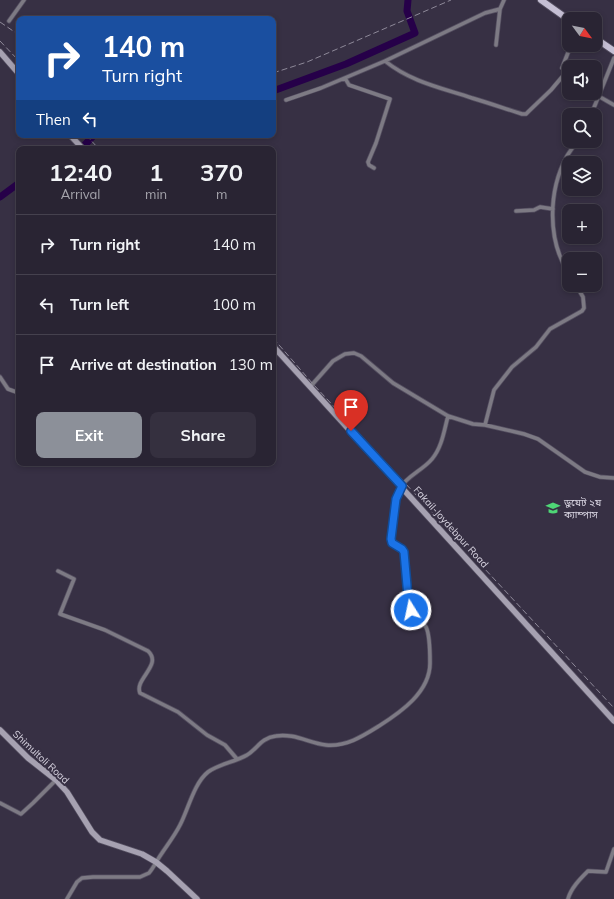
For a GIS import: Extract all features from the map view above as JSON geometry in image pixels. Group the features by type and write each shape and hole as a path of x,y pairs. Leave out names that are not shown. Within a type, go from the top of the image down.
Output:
{"main road":[{"path":"541,0 562,15"},
{"path":"602,43 614,51"}],"street":[{"path":"9,21 24,0"},
{"path":"496,45 500,9 504,0"},
{"path":"286,100 385,62 485,13 500,9"},
{"path":"0,52 16,71"},
{"path":"602,88 614,58"},
{"path":"385,62 415,80 433,87 522,114 526,114 530,111 562,77"},
{"path":"345,78 349,85 390,99 376,143 368,162 369,165 374,168"},
{"path":"602,98 614,105"},
{"path":"72,138 80,146"},
{"path":"562,261 556,242 552,216 561,170 573,148"},
{"path":"516,211 534,210 540,207 553,209"},
{"path":"485,425 494,390 512,367 536,347 550,330 582,311 584,308 583,298 580,292"},
{"name":"Fakail-Joydebpur Road","path":"276,349 402,486 614,721"},
{"path":"310,387 334,362 345,354 354,353 361,356 393,383 448,416 474,424 524,434 538,439 585,472 600,477 614,478"},
{"path":"0,377 8,389 16,392"},
{"path":"67,899 77,882 82,878 145,876 149,873 179,826 204,776 209,772 246,755 264,740 277,736 292,735 327,745 354,741 398,715 412,700 423,686 428,676 430,665 428,633 425,626 411,610 408,597 404,552 392,543 391,539 396,499 402,486 432,460 441,444 448,416"},
{"path":"58,571 74,579 60,614 105,630 148,651 151,654 152,659 150,668 139,686 140,693 178,712 207,735 225,745 237,759"},
{"name":"Shimultoli Road","path":"0,730 28,758 56,780 67,792 92,832 100,840 142,854 156,862 197,899"},
{"path":"0,803 21,814 56,780"},
{"path":"568,899 573,888 588,871 606,872 614,849"}],"waterway":[{"path":"276,90 346,64 415,33 407,11 408,0"},
{"path":"84,146 91,138"},
{"path":"0,197 16,185"}],"railway":[{"path":"276,72 307,62 451,0"},
{"path":"0,22 16,33"},
{"path":"0,41 16,58"},
{"path":"89,138 96,146"},
{"path":"276,341 313,384 614,708"}],"place":[{"name":"ডুয়েট ২য় ক্যাম্পাস","path":"553,508"}],"route":[{"path":"351,431 402,486 396,499 391,539 392,543 404,552 408,597 411,610"}]}
